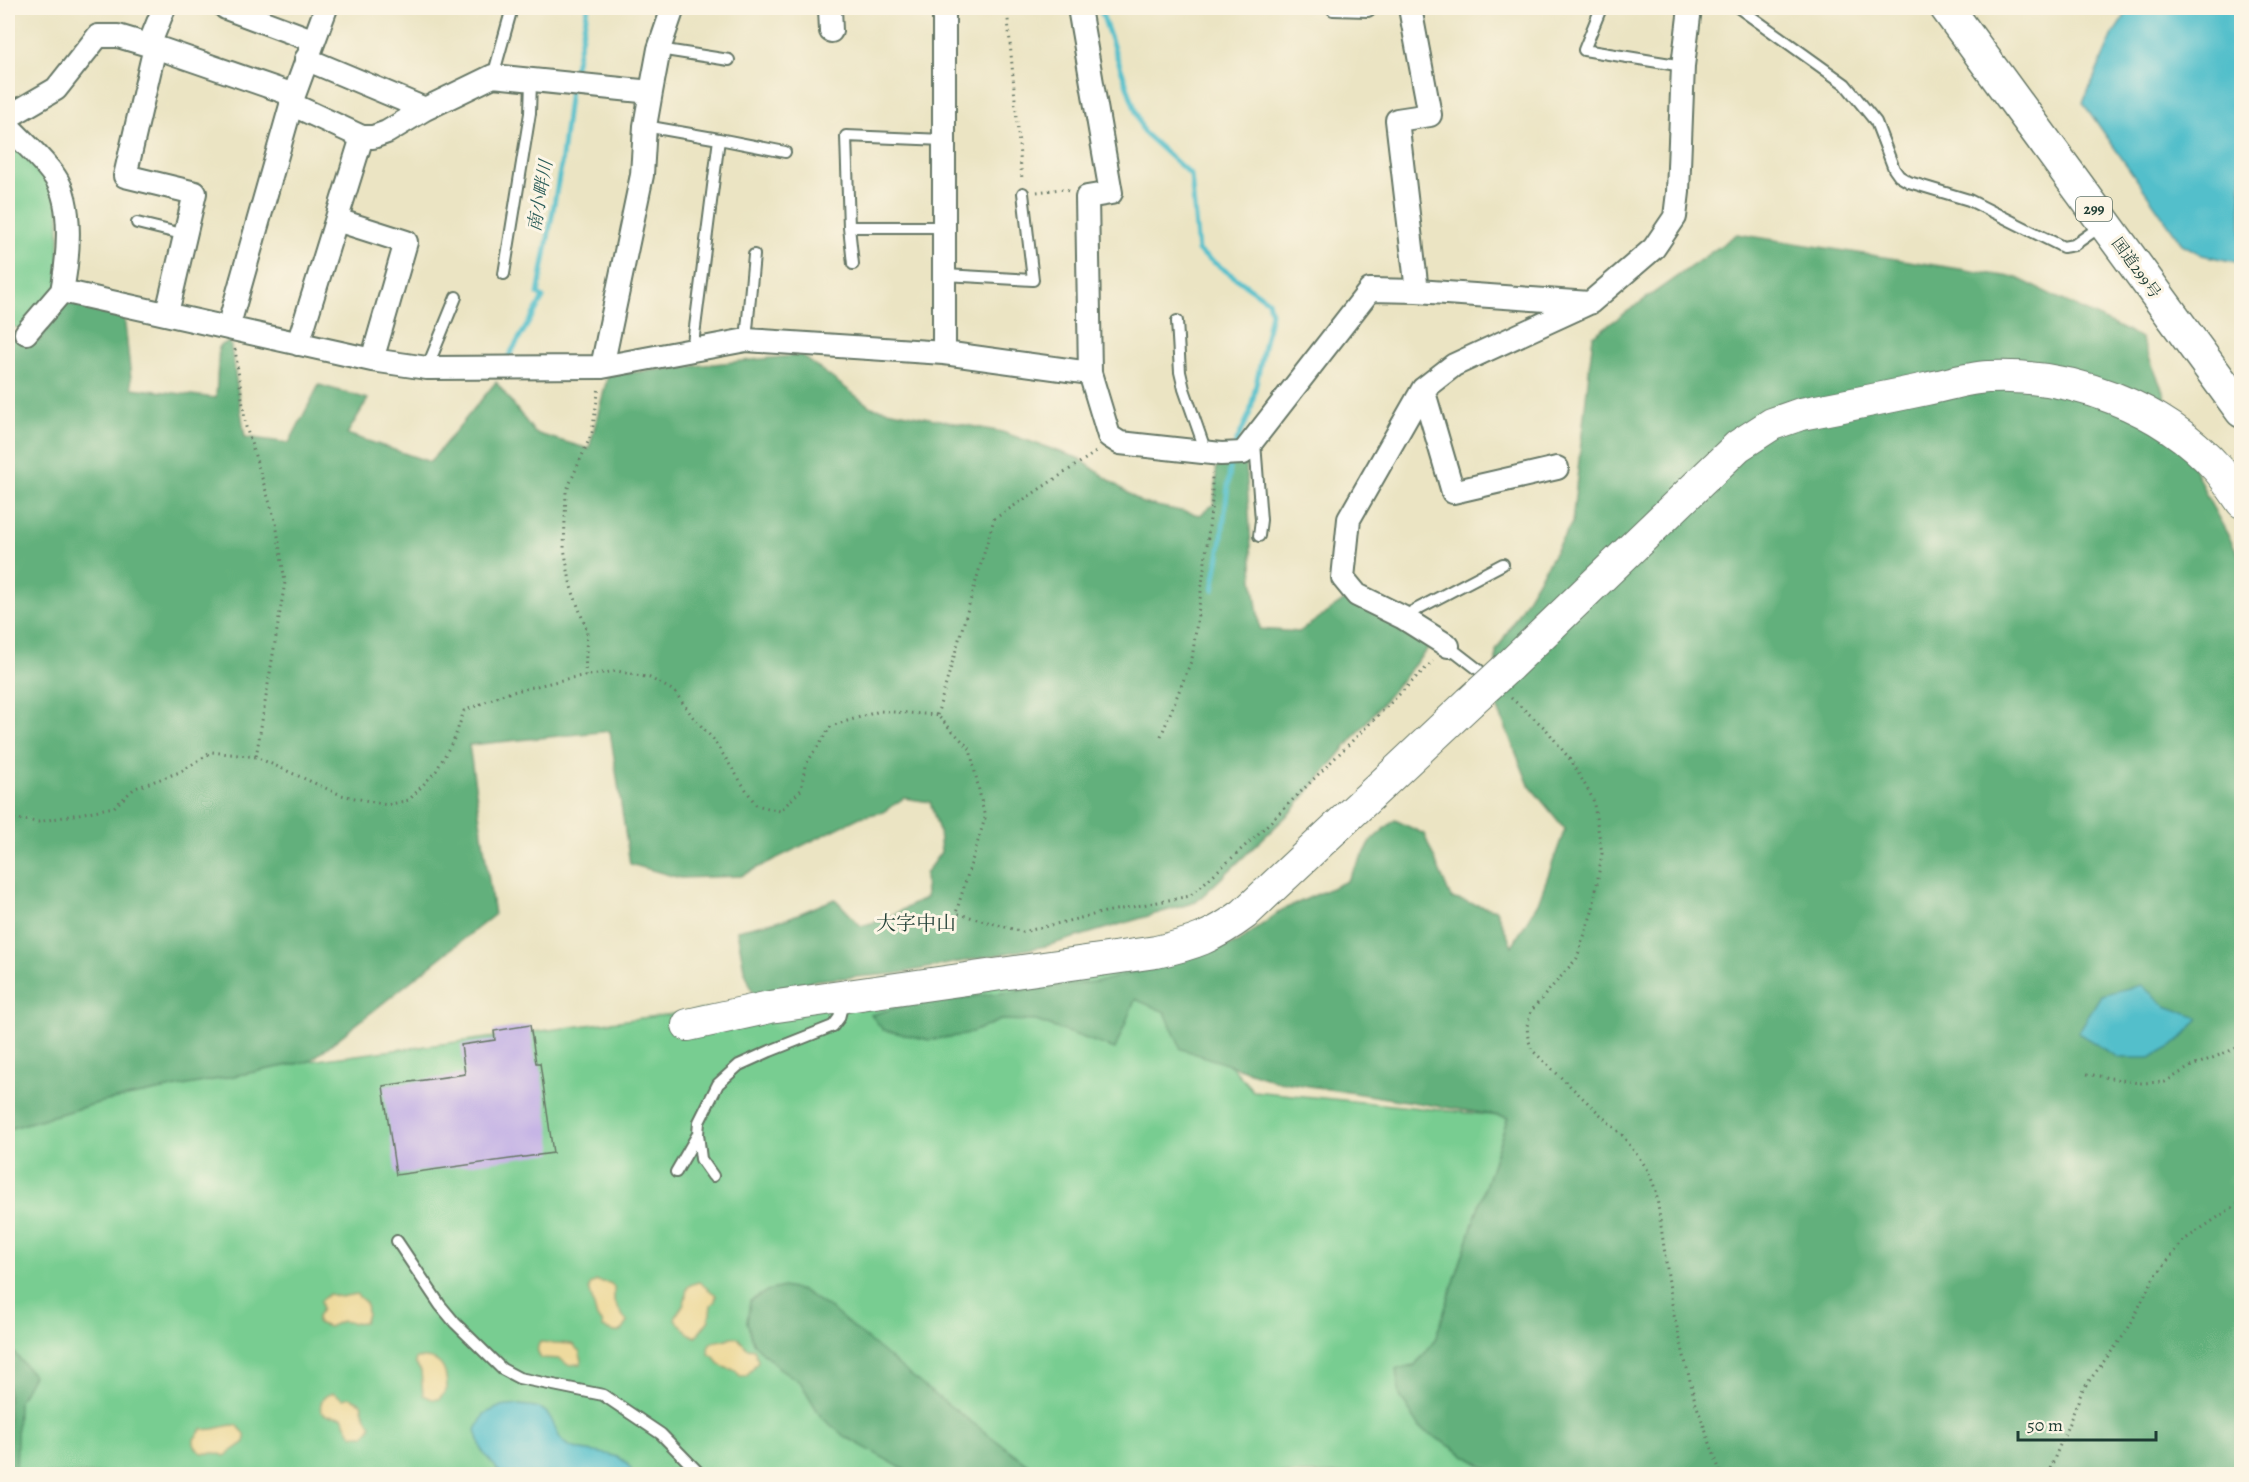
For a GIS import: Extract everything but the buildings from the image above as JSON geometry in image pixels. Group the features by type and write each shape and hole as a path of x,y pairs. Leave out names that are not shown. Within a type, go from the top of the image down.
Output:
{"highway":[{"name":"国道299号","path":"1947,8 2241,411"}],"street":[{"path":"164,8 152,46 125,176 195,194 167,313"},
{"path":"226,8 425,109"},
{"path":"231,328 292,100 326,8"},
{"path":"603,367 642,176 645,126 659,49 673,8"},
{"path":"830,8 831,31"},
{"path":"944,8 944,353"},
{"path":"1079,8 1111,193 1088,197 1090,373 1109,436 1120,443 1209,453 1243,453 1370,290 1418,291 1590,303"},
{"path":"1410,8 1430,116 1398,120 1418,291"},
{"path":"1448,646 1402,617 1357,595 1343,578 1349,519 1424,389 1454,365 1590,303 1654,248 1675,217 1683,66 1690,8"},
{"path":"8,117 56,88 98,36 118,36 152,46 292,100 362,137 373,137 387,132 425,109 493,76 651,92"},
{"path":"8,126 56,178 67,212 67,265 62,291 26,333"},
{"path":"298,344 362,137"},
{"path":"337,220 406,242 372,360"},
{"path":"62,291 372,360 427,368 603,367 746,340 944,353 1090,373"},
{"path":"688,1025 770,1007 1156,952 1190,945 1221,931 1244,914 1470,702 1493,669 1738,446 1772,424 1801,414 1986,377 2027,377 2066,383 2099,392 2144,412 2190,442 2218,469 2241,502"},
{"path":"1424,389 1453,492 1557,468"}],"lane":[{"path":"493,76 512,8"},
{"path":"1333,10 1368,11 1373,8"},
{"path":"1601,8 1584,50 1683,66"},
{"path":"1739,8 1845,84 1876,122 1894,169 1899,176 1909,182 1969,200 2063,247 2074,245 2104,224"},
{"path":"659,49 729,60"},
{"path":"504,274 530,113 531,81"},
{"path":"645,126 784,152"},
{"path":"853,264 849,227 846,136 944,140"},
{"path":"692,352 719,139"},
{"path":"945,274 1033,280 1023,193"},
{"path":"137,223 186,236"},
{"path":"849,227 945,226"},
{"path":"746,340 754,255"},
{"path":"427,368 456,297"},
{"path":"1177,321 1180,372 1184,389 1209,453"},
{"path":"1254,437 1261,520 1259,536"},
{"path":"1402,617 1503,564"},
{"path":"1448,646 1493,669"},
{"path":"713,1176 701,1159 698,1134 699,1122 718,1084 740,1065 833,1026 839,1018 846,996"},
{"path":"676,1172 698,1134"},
{"path":"397,1241 440,1305 502,1369 519,1378 603,1395 661,1434 700,1474"}],"path":[{"path":"1006,8 1023,193 1060,189 1088,197"},
{"path":"231,328 246,427 276,522 285,582 256,757"},
{"path":"585,676 587,631 571,587 564,548 566,492 592,433 603,367"},
{"path":"937,715 994,519 1114,439"},
{"path":"1161,736 1192,659 1212,501 1209,453"},
{"path":"8,818 38,822 114,807 135,788 180,772 212,752 256,757 341,795 387,805 409,800 436,771 455,737 464,711 504,694 616,671 650,678 674,691 713,739 756,805 780,811 801,790 805,766 831,726 880,711 937,715 970,749 985,818 956,913 1023,932 1105,912 1190,896 1265,827 1448,646"},
{"path":"1493,669 1572,762 1593,799 1602,853 1593,909 1576,958 1531,1011 1527,1026 1528,1038 1532,1050 1623,1136 1648,1170 1656,1191 1673,1311 1695,1401 1721,1474"},
{"path":"2087,1074 2139,1083 2165,1082 2190,1067 2241,1046"},
{"path":"2048,1474 2083,1389 2127,1331 2153,1280 2184,1240 2241,1201"}],"green space":[{"path":"8,132 50,181 59,210 59,289 22,329 8,326"},
{"path":"1737,234 2017,278 2141,338 2206,495 2241,559 2241,1474 1496,1474 1420,1428 1400,1396 1396,1369 1415,1366 1435,1340 1508,1117 1277,1081 1181,1049 1165,1012 1135,999 1115,1049 1036,1021 1001,1020 965,1035 929,1040 883,1030 871,1015 909,1004 1102,981 1237,943 1282,910 1347,881 1373,839 1395,820 1424,834 1451,898 1496,910 1512,946 1538,903 1565,829 1529,785 1496,704 1496,651 1572,523 1593,336"},
{"path":"65,300 124,316 132,388 216,398 219,346 230,341 245,437 289,443 319,385 368,399 347,434 430,462 496,382 535,433 589,449 608,375 801,355 871,407 1002,432 1078,458 1142,503 1200,515 1214,504 1217,461 1246,464 1253,579 1260,629 1299,632 1346,599 1427,637 1430,646 1294,809 1196,902 1046,946 895,974 817,980 754,995 744,969 737,930 786,919 835,899 861,926 882,920 926,898 925,874 941,852 939,831 930,802 904,798 883,812 860,817 741,876 680,878 630,864 610,731 469,745 494,915 310,1061 101,1102 8,1129 8,331 39,341"},
{"path":"1140,949 1181,1008 1253,1091 1508,1117 1435,1340 1415,1366 1396,1369 1420,1428 1496,1474 8,1474 8,1129 101,1102 310,1061 889,986"},
{"path":"783,1287 803,1291 831,1309 926,1388 1041,1474 912,1474 844,1436 821,1417 801,1383 778,1367 753,1343 747,1322 750,1301 767,1291"},
{"path":"8,1345 33,1375 18,1403 16,1474 8,1474"}],"sand":[{"path":"596,1281 610,1283 614,1287 614,1302 627,1322 623,1330 614,1332 603,1328 602,1322 597,1318 589,1288"},
{"path":"699,1282 716,1295 711,1305 709,1320 696,1337 689,1334 675,1319 685,1301 687,1288"},
{"path":"329,1294 341,1297 356,1294 366,1303 367,1314 364,1322 342,1321 329,1327 317,1323 317,1317 322,1309 320,1301"},
{"path":"737,1337 747,1348 754,1349 758,1361 747,1376 740,1376 735,1370 721,1366 709,1354 708,1348 711,1343"},
{"path":"540,1342 572,1344 580,1352 581,1364 568,1365 560,1359 541,1358 538,1350"},
{"path":"416,1358 431,1359 444,1369 447,1389 439,1399 423,1395 421,1371 415,1363"},
{"path":"334,1393 343,1399 350,1397 361,1403 363,1412 371,1425 365,1435 352,1435 342,1417 321,1412 323,1399"},
{"path":"237,1425 245,1434 245,1442 225,1456 201,1452 194,1444 194,1439 202,1429 212,1430"}],"water":[{"path":"2130,8 2241,8 2241,263 2202,255 2182,244 2083,103 2113,34"},
{"path":"2141,985 2166,1006 2199,1018 2179,1042 2150,1058 2119,1058 2078,1033 2101,995"},
{"path":"520,1405 537,1407 545,1411 562,1441 567,1445 575,1449 622,1459 633,1474 501,1474 482,1451 476,1430 484,1414 499,1407"}],"waterway":[{"name":"南小畔川","path":"572,80 588,8"},
{"path":"1100,8 1143,132 1191,175 1198,251 1268,301 1271,313 1250,413 1234,447"},
{"name":"南小畔川","path":"506,361 543,298 538,294 561,165 570,89"},
{"path":"1213,590 1231,461"}],"district":[{"name":"大字中山","path":"916,923"}]}
